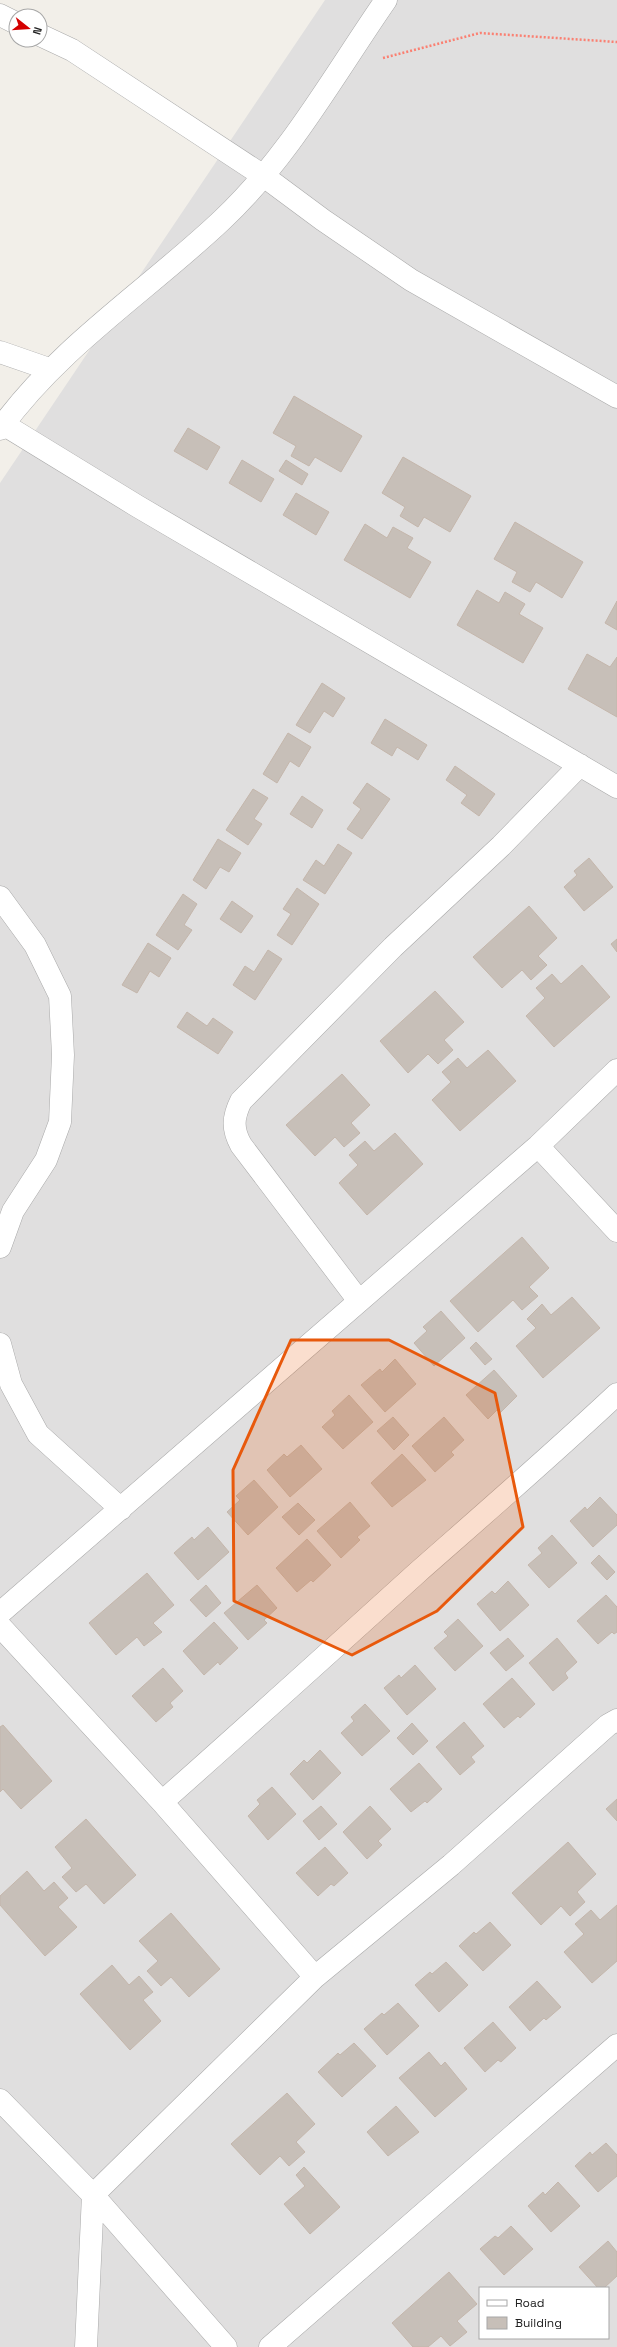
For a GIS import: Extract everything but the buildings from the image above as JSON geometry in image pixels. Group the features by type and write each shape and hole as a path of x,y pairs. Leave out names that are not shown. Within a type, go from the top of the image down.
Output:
{"street":[{"path":"386,0 300,128 265,176 194,245 49,369 2,427 617,787"},
{"path":"48,39 72,50 265,176 323,220 411,280 617,397"},
{"path":"0,352 49,369"},
{"path":"359,1301 241,1145 234,1134 234,1120 237,1110 241,1101 393,947 501,846 580,765"},
{"path":"0,897 35,945 60,996 63,1055 60,1122 46,1160 13,1211 0,1248"},
{"path":"0,1613 538,1146 617,1070"},
{"path":"538,1146 617,1231"},
{"path":"0,1344 11,1384 38,1434 121,1509"},
{"path":"162,1802 557,1450 617,1394"},
{"path":"0,1626 162,1802 315,1977"},
{"path":"86,2347 93,2195 315,1977 451,1865 608,1725 617,1720"},
{"path":"270,2347 617,2045"},
{"path":"0,2100 93,2195 226,2347"}],"path":[{"path":"338,70 480,33 617,42"}],"highlighted area":[{"path":"291,1340 389,1340 495,1393 523,1527 437,1611 352,1655 234,1601 233,1470"}],"shaded area":[{"path":"325,0 617,0 617,2347 0,2347 0,483"}]}
